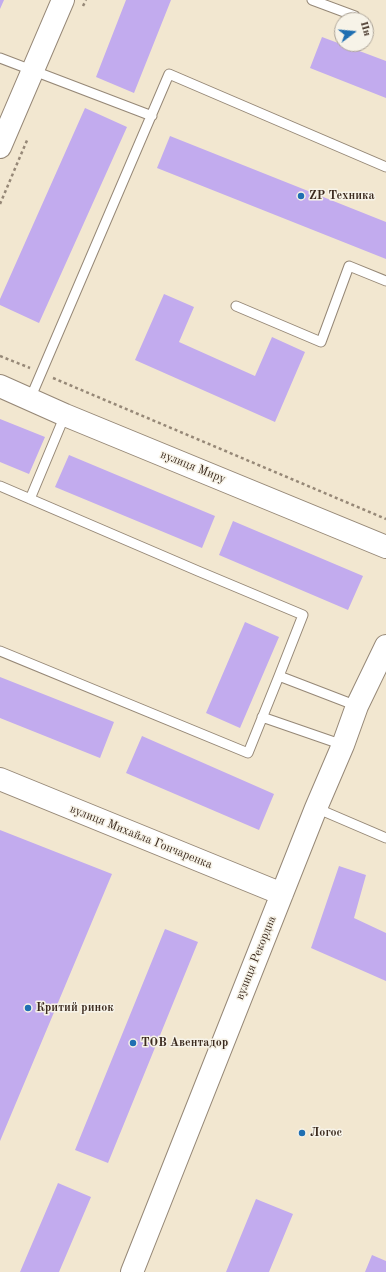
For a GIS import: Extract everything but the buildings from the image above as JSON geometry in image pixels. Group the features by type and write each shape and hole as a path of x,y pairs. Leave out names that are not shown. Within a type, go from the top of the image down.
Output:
{"street":[{"path":"0,146 63,0"},
{"name":"вулиця Миру","path":"0,386 65,415 386,547"},
{"name":"вулиця Рекордна","path":"132,1272 316,808 343,745 357,706 386,646"},
{"name":"вулиця Михайла Гончаренка","path":"0,779 282,894"}],"lane":[{"path":"312,0 344,12"},
{"path":"0,58 152,116"},
{"path":"30,399 169,74 386,167"},
{"path":"236,306 321,342 349,266 386,281"},
{"path":"30,499 65,415"},
{"path":"0,486 303,614 248,753 0,652"},
{"path":"278,676 357,706"},
{"path":"262,717 343,745"},
{"path":"316,808 386,838"}],"path":[{"path":"0,356 386,519"}],"place":[{"name":"ZP Техника","path":"301,196"},
{"name":"Критий ринок","path":"28,1008"},
{"name":"ТОВ Авентадор","path":"133,1043"},
{"name":"Логос","path":"302,1133"}]}
